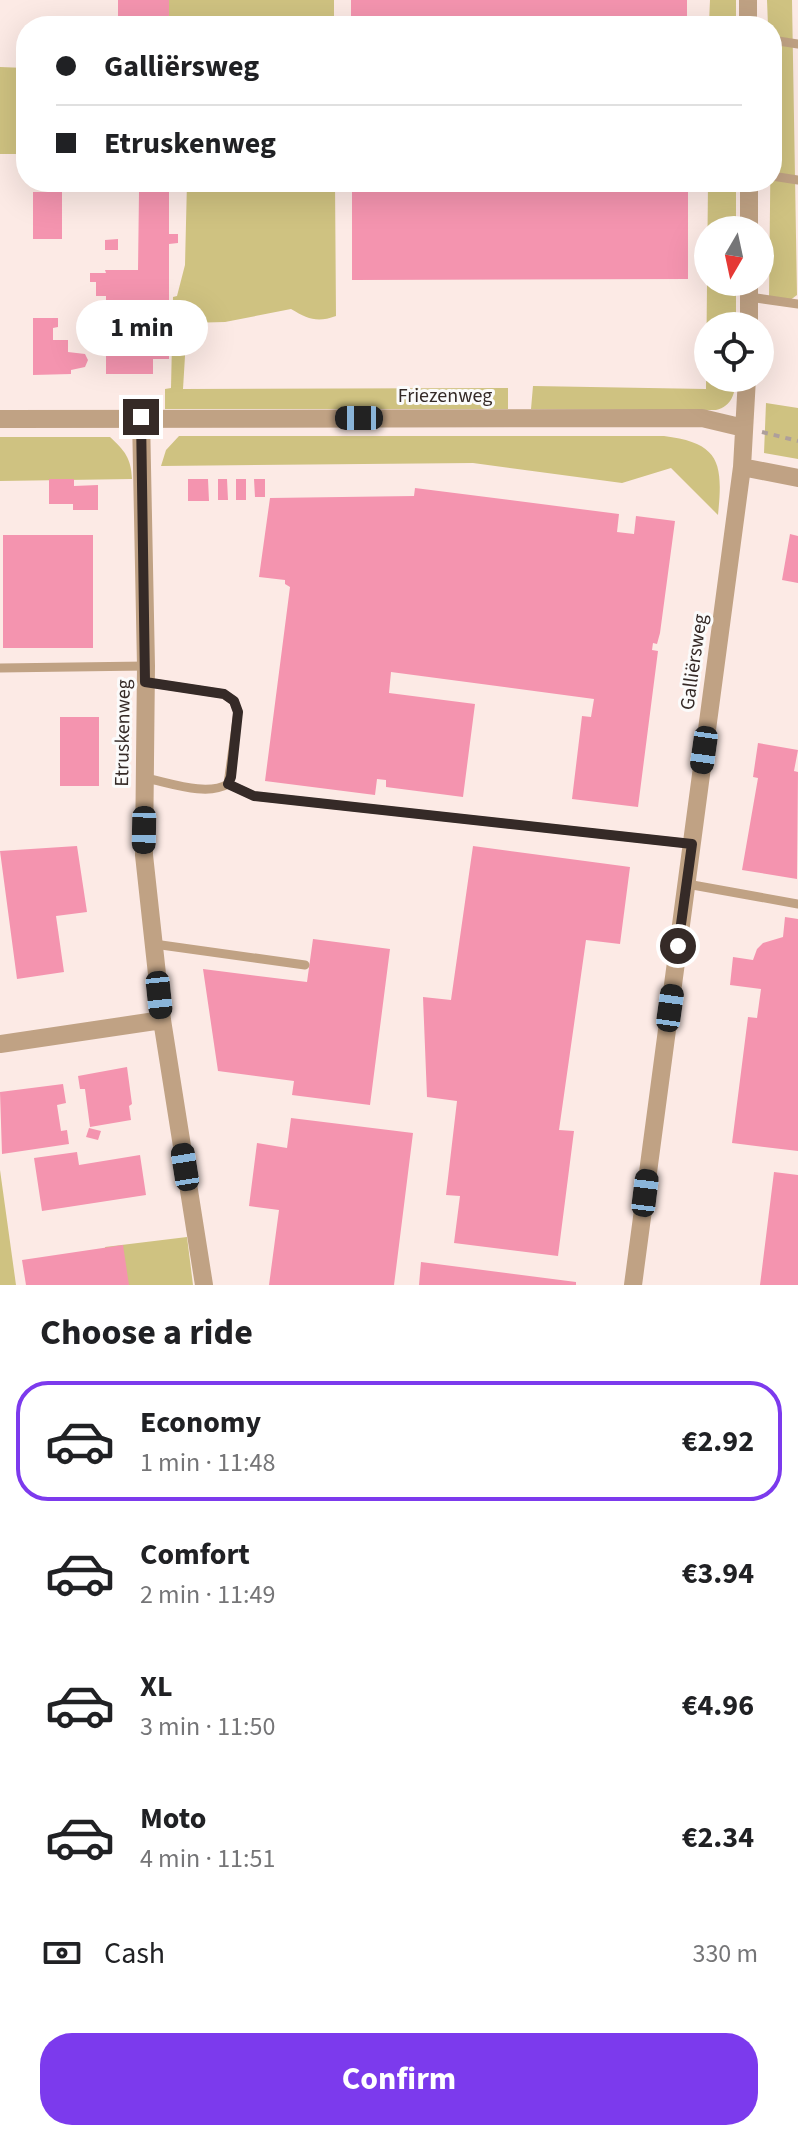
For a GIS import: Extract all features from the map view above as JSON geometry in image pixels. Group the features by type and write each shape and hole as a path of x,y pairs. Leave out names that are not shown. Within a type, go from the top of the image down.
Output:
{"street":[{"path":"749,192 749,216"},
{"name":"Galliërsweg","path":"633,1285 742,467 746,392"},
{"name":"Etruskenweg","path":"141,417 146,674 144,855 162,1020 204,1285"},
{"name":"Friezenweg","path":"0,419 702,418 744,428"},
{"path":"742,467 798,478"},
{"path":"0,1044 162,1020"}],"lane":[{"path":"770,296 798,304"},
{"path":"0,668 146,674 224,694 234,701 238,712 228,784 220,789 204,789 145,778"},
{"path":"228,784 254,796 692,844"},
{"path":"687,884 798,904"},
{"path":"154,944 305,965"}],"path":[{"path":"744,428 798,441"}],"shaded area":[{"path":"167,0 334,0 334,16 168,16"},
{"path":"710,0 736,0 736,16 709,16"},
{"path":"767,0 792,0 797,295 789,301 769,298 774,296 774,216 770,216 770,192 782,192 782,16 768,16"},
{"path":"0,67 16,68 16,154 0,154"},
{"path":"187,192 335,192 336,316 313,319 291,309 225,322 187,323 183,389 508,388 508,409 165,409 165,389 171,388 173,297 177,296 185,265"},
{"path":"708,192 736,192 736,216 708,216"},
{"path":"707,296 736,296 736,312 707,312"},
{"path":"533,386 733,392 729,402 716,410 531,409"},
{"path":"766,403 798,408 798,459 764,453"},
{"path":"179,436 664,436 697,444 714,459 720,482 718,515 671,468 622,483 473,463 161,466 166,450"},
{"path":"0,437 110,437 126,455 132,479 0,481"},
{"path":"0,1170 16,1285 0,1285"},
{"path":"187,1237 193,1285 112,1285 105,1247"}],"building":[{"path":"118,0 169,0 169,16 118,16"},
{"path":"351,0 687,0 687,16 351,16"},
{"path":"33,192 62,192 62,239 33,239"},
{"path":"139,192 169,192 169,234 178,234 178,243 169,244 169,359 153,359 153,374 106,374 106,296 96,296 96,282 90,282 90,273 138,270"},
{"path":"352,192 688,192 688,279 352,280"},
{"path":"118,239 118,250 105,250 105,240"},
{"path":"33,318 58,318 58,327 53,328 53,340 68,340 68,352 85,354 88,360 85,367 71,370 71,374 33,375"},
{"path":"49,479 74,479 74,486 98,485 98,510 73,510 73,504 49,504"},
{"path":"188,479 208,479 209,501 188,501"},
{"path":"218,479 227,479 228,500 218,500"},
{"path":"236,479 246,479 246,500 236,500"},
{"path":"254,479 265,479 265,497 255,497"},
{"path":"415,488 619,514 617,532 634,534 636,516 675,521 660,633 652,650 658,651 638,807 572,799 582,716 591,717 594,699 391,672 389,693 475,704 463,797 386,787 386,780 377,779 375,795 265,781 290,587 285,580 259,577 270,498 414,496"},
{"path":"790,534 798,536 798,583 782,580"},
{"path":"3,535 93,535 93,648 3,648"},
{"path":"60,717 99,717 99,786 60,786"},
{"path":"758,743 798,750 794,771 798,772 797,879 742,870 758,778 753,777"},
{"path":"77,846 87,912 56,916 64,972 17,979 0,851"},
{"path":"473,846 630,867 620,944 586,940 559,1130 574,1131 558,1256 454,1243 460,1196 446,1195 457,1101 427,1097 423,997 451,1000"},
{"path":"785,917 798,919 798,1151 732,1143 748,1017 757,1018 761,989 730,985 733,957 753,960 763,943 783,937"},
{"path":"313,939 390,949 370,1105 292,1095 294,1081 218,1071 203,969 307,982"},
{"path":"127,1067 131,1120 90,1127 85,1089 80,1089 78,1076"},
{"path":"63,1084 66,1103 57,1105 61,1131 67,1130 69,1144 2,1154 0,1092"},
{"path":"291,1118 413,1133 394,1285 269,1285 279,1210 249,1206 257,1143 287,1148"},
{"path":"89,1128 101,1131 98,1140 86,1137"},
{"path":"77,1152 79,1165 140,1155 146,1195 42,1211 34,1158"},
{"path":"774,1172 798,1175 798,1285 760,1285"},
{"path":"123,1245 129,1285 26,1285 22,1260"},
{"path":"421,1262 576,1282 576,1285 419,1285"}],"route":[{"path":"141,417 145,682 224,694 234,701 238,712 228,784 254,796 692,844 678,946"}]}
